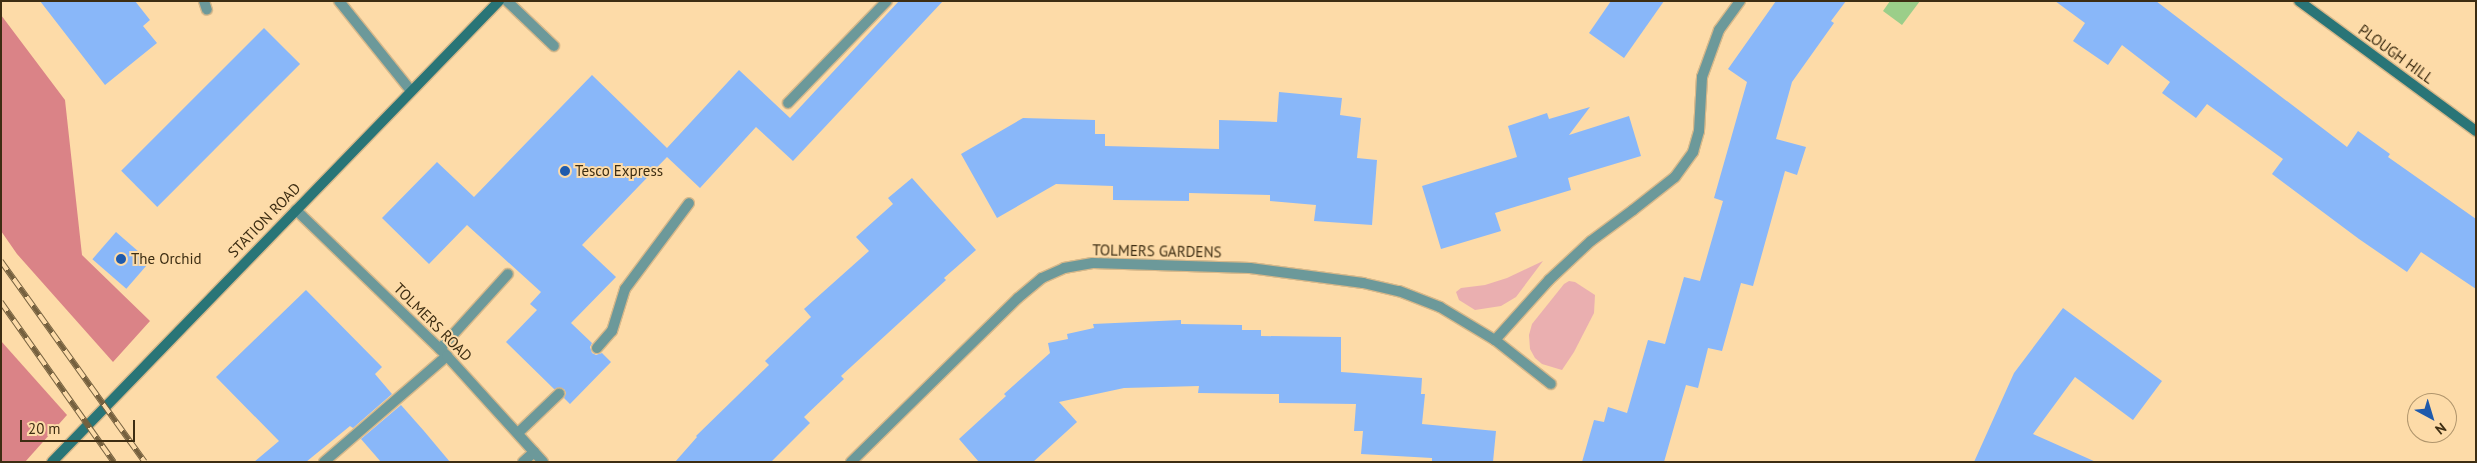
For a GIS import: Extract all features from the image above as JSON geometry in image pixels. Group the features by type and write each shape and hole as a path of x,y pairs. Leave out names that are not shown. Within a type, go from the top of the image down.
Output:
{"main road":[{"name":"STATION ROAD","path":"52,462 499,1"},
{"name":"PLOUGH HILL","path":"2298,1 2476,131"}],"street":[{"path":"338,1 411,91"},
{"path":"507,1 554,46"},
{"path":"788,103 886,1"},
{"path":"1495,340 1548,280 1591,241 1675,177 1693,152 1699,131 1702,77 1719,30 1740,1"},
{"path":"597,348 612,331 625,289 688,203"},
{"name":"TOLMERS ROAD","path":"296,210 444,352 543,462"},
{"name":"TOLMERS GARDENS","path":"851,462 1018,298 1042,278 1064,268 1093,263 1250,268 1363,283 1399,291 1440,307 1495,340 1551,384"},
{"path":"324,462 444,352 508,274"},
{"path":"518,433 560,394"},
{"path":"523,462 534,452"}],"shaded area":[{"path":"1890,1 1920,1 1902,25 1883,11"},
{"path":"1,15 65,100 82,255 150,321 113,362 17,254 1,231"},
{"path":"1543,261 1516,297 1501,306 1475,310 1459,300 1456,292 1461,288 1485,285 1507,278"},
{"path":"1569,281 1575,282 1595,295 1594,313 1574,352 1562,370 1542,364 1535,358 1530,349 1529,335 1532,324 1564,284"},
{"path":"1,341 67,415 25,462 1,462"}],"building":[{"path":"40,1 135,1 150,20 143,26 157,43 105,85"},
{"path":"899,1 943,1 793,161 756,127 700,188 667,157 582,245 616,277 571,323 592,343 590,347 592,353 596,355 602,353 611,362 570,404 564,398 566,393 564,389 554,389 506,342 537,310 530,304 541,292 467,225 429,264 382,218 437,162 474,197 592,75 667,148 739,70 790,118"},
{"path":"1611,1 1664,1 1624,58 1589,33"},
{"path":"1776,1 1846,1 1831,21 1834,23 1792,82 1776,139 1806,147 1797,175 1785,171 1753,286 1741,283 1722,351 1708,348 1698,388 1686,385 1664,462 1582,462 1594,420 1604,422 1608,407 1627,413 1648,340 1665,344 1684,277 1700,281 1723,201 1714,198 1747,82 1728,69"},
{"path":"2055,1 2156,1 2347,147 2358,131 2390,154 2388,157 2476,219 2476,289 2421,252 2407,272 2272,174 2283,159 2207,104 2196,118 2162,93 2170,82 2122,45 2108,65 2073,41 2085,23"},
{"path":"264,28 300,64 157,207 121,171"},
{"path":"1279,92 1342,98 1340,115 1361,118 1357,158 1377,160 1372,225 1314,221 1316,205 1270,201 1270,195 1189,193 1189,201 1113,200 1113,186 1056,184 997,218 961,154 1023,118 1095,120 1095,134 1105,134 1105,146 1219,149 1219,120 1277,122"},
{"path":"1590,107 1569,135 1629,116 1641,156 1568,178 1571,190 1495,213 1501,231 1441,249 1422,186 1517,157 1508,126 1547,113 1549,119"},
{"path":"912,178 976,250 841,376 844,379 804,417 810,423 771,462 675,462 696,436 769,365 765,361 811,317 804,309 869,251 856,237 893,204 888,198"},
{"path":"116,232 150,262 126,289 92,259"},
{"path":"306,290 382,367 375,374 392,394 353,428 350,426 306,462 254,462 279,441 216,377"},
{"path":"2063,308 2162,381 2133,420 2075,377 2033,434 2096,462 1974,462 2014,373"},
{"path":"1181,320 1181,324 1242,325 1242,330 1261,330 1261,336 1341,337 1341,372 1422,378 1421,394 1425,394 1422,424 1496,431 1493,462 1432,462 1432,458 1361,454 1363,431 1354,431 1356,404 1279,403 1279,394 1198,393 1199,386 1124,388 1059,402 1077,422 1033,462 979,462 959,439 1006,396 1004,394 1050,353 1048,343 1068,339 1067,334 1094,328 1093,324"},
{"path":"401,405 450,462 381,462 361,439"}],"railway":[{"path":"1,261 145,462"},
{"path":"1,302 114,462"}],"place":[{"name":"Tesco Express","path":"565,171"},
{"name":"The Orchid","path":"121,259"}]}
